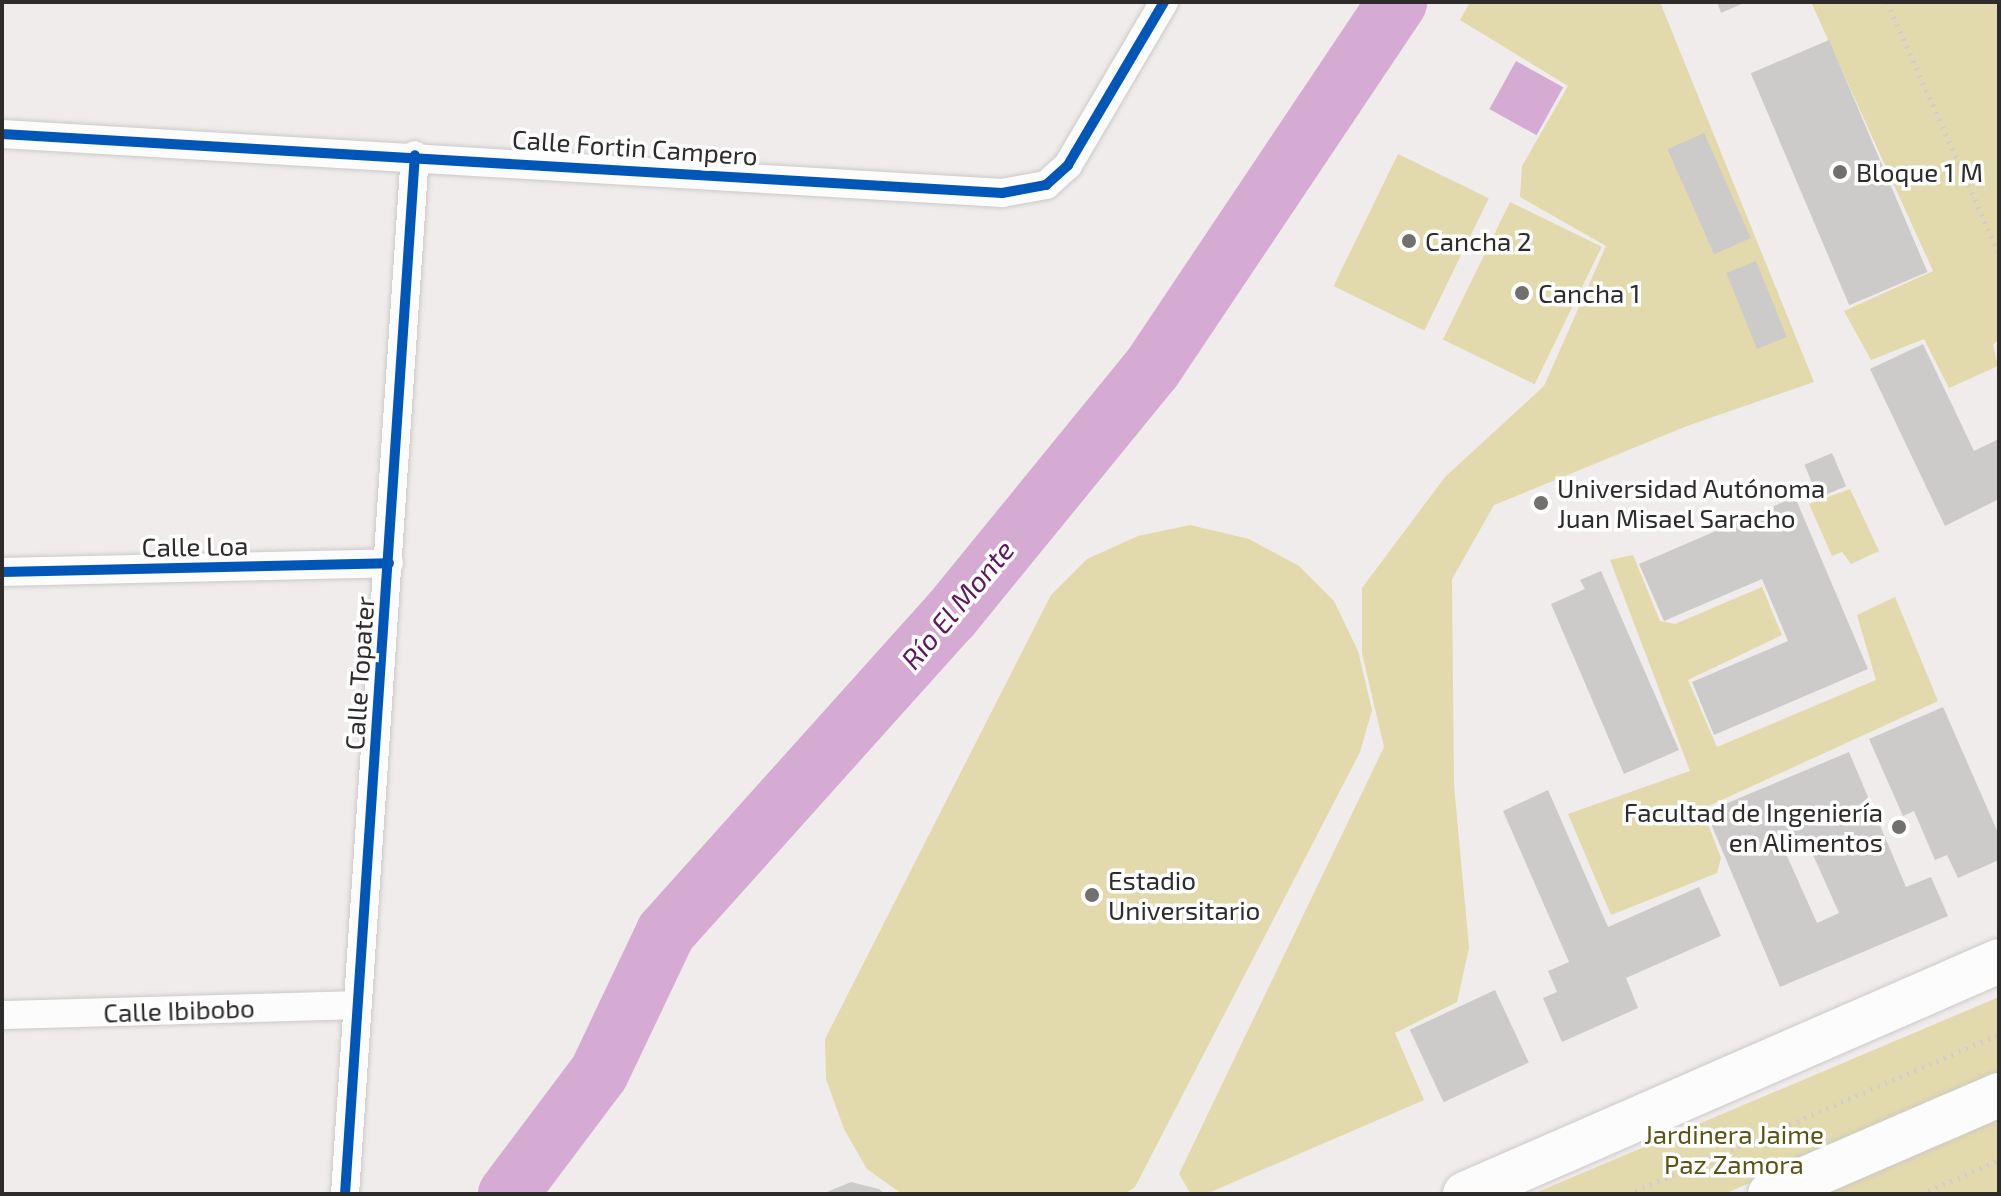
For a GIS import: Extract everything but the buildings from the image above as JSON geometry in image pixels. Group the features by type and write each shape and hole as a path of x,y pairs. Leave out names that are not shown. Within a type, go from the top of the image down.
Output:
{"main road":[{"path":"1465,1194 1999,961"},
{"path":"1770,1194 1999,1095"}],"street":[{"name":"Calle Fortin Campero","path":"2,134 415,155 1002,193 1046,185 1068,165 1164,2"},
{"name":"Calle Topater","path":"345,1194 415,155"},
{"name":"Calle Loa","path":"2,572 389,563"},
{"name":"Calle Ibibobo","path":"2,1015 356,1005"}],"path":[{"path":"1887,2 1999,253"},
{"path":"1628,1194 1999,1034"},
{"path":"1921,1194 1999,1160"}],"green space":[{"path":"1470,2 1660,2 1814,382 1687,426 1494,505 1452,579 1454,785 1469,948 1457,1002 1395,1033 1424,1100 1206,1194 1191,1194 1179,1174 1384,747 1362,653 1362,588 1445,477 1544,386 1606,246 1520,197 1522,166 1568,86 1460,20"},
{"path":"1811,2 1999,2 1999,339 1993,345 1998,366 1949,388 1924,339 1871,360 1844,311 1933,271"},
{"name":"Cancha 2","path":"1398,154 1489,198 1424,330 1334,286"},
{"name":"Cancha 1","path":"1510,202 1602,247 1535,384 1443,340"},
{"path":"1850,489 1879,551 1851,564 1842,552 1832,556 1809,504"},
{"name":"Estadio Universitario","path":"1190,525 1249,539 1299,566 1334,601 1358,651 1372,710 1360,752 1135,1187 1125,1194 902,1194 867,1169 844,1129 826,1079 825,1039 1051,595 1087,559 1138,536"},
{"path":"1633,555 1660,621 1675,624 1762,587 1782,635 1688,680 1717,747 1876,680 1857,615 1895,597 1938,701 1702,809 1721,858 1717,873 1611,915 1568,814 1690,771 1610,560"},
{"name":"Jardinera Jaime Paz Zamora","path":"1999,997 1999,1076 1724,1194 1533,1194"},
{"name":"Jardinera Jaime Paz Zamora","path":"1999,1114 1999,1194 1812,1194"}],"shaded area":[{"path":"1516,61 1563,87 1537,135 1489,109"}],"waterway":[{"name":"Río El Monte","path":"508,1194 599,1073 666,932 950,616 1153,367 1397,2"}],"cycle path":[{"path":"2,134 1002,193 1046,185 1068,165 1164,2"},
{"path":"345,1194 415,155"},
{"path":"2,572 389,563"}],"place":[{"name":"Bloque 1 M","path":"1840,172"},
{"name":"Cancha 2","path":"1409,241"},
{"name":"Cancha 1","path":"1522,293"},
{"name":"Universidad Autónoma Juan Misael Saracho","path":"1541,503"},
{"name":"Facultad de Ingeniería en Alimentos","path":"1899,827"},
{"name":"Estadio Universitario","path":"1092,895"}]}
